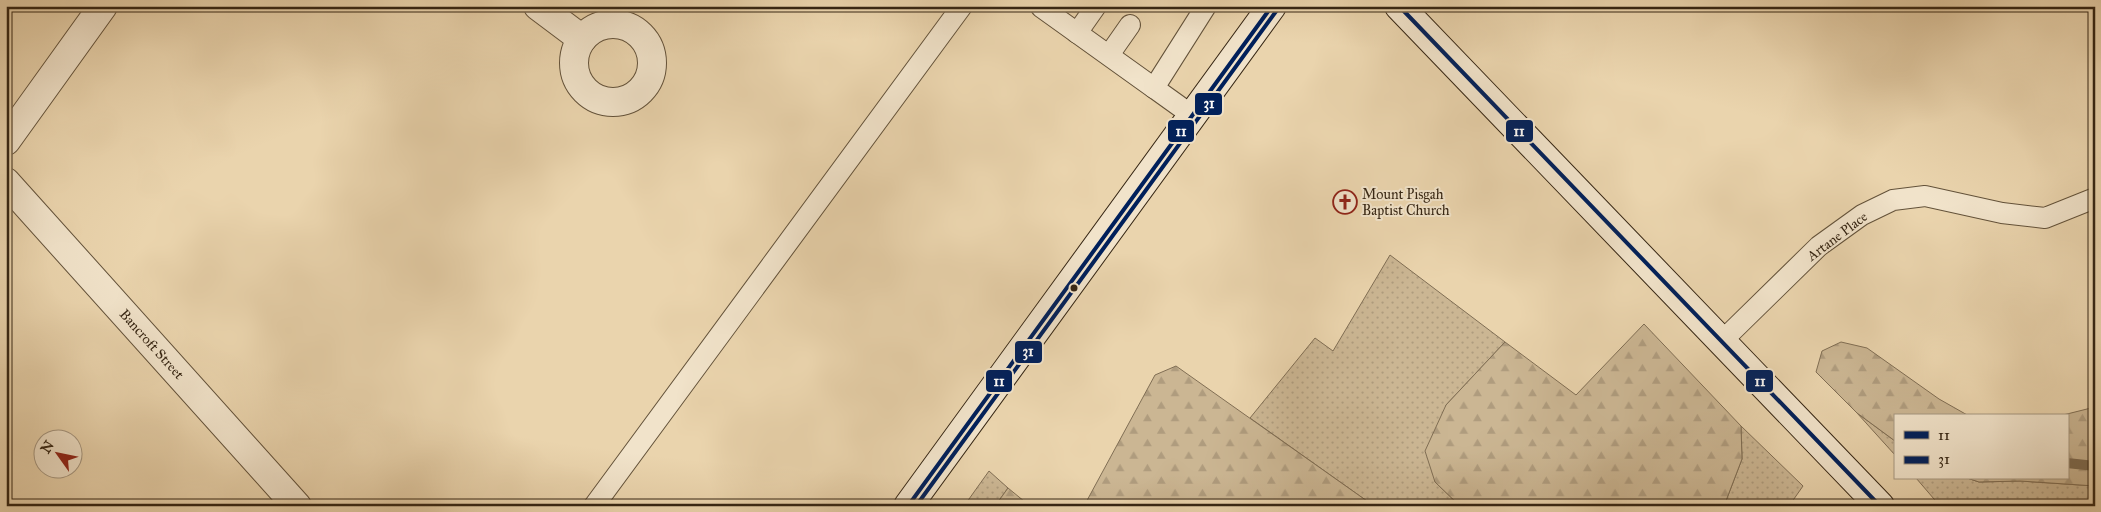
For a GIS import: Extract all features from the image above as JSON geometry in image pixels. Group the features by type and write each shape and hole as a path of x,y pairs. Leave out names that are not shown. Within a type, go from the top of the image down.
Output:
{"street":[{"path":"6,141 102,6"},
{"path":"538,6 582,39"},
{"path":"908,506 1272,6"},
{"path":"1399,6 1880,506"},
{"name":"Bancroft Street","path":"6,182 297,506"}],"lane":[{"path":"594,506 962,6"},
{"path":"1078,33 1096,6"},
{"path":"1154,88 1206,6"},
{"path":"1041,7 1193,116"},
{"path":"1109,56 1130,25"},
{"name":"Artane Place","path":"1722,341 1819,246 1862,215 1893,200 1925,196 2002,213 2044,218 2095,198"}],"green space":[{"path":"1390,255 1505,342 1446,405 1435,482 1460,506 1374,506 1250,418 1315,338 1333,351"},
{"path":"1644,324 1741,426 1742,459 1724,506 1460,506 1435,482 1425,451 1446,405 1505,342 1576,395"},
{"path":"1841,342 1867,348 1939,399 1965,414 1894,414 1894,440 1857,413 1816,372 1822,351"},
{"path":"1176,366 1374,506 1084,506 1155,375"},
{"path":"2095,407 2095,486 2020,481 1979,482 1973,480 2068,480 2067,414"},
{"path":"1857,413 1894,440 1894,454"},
{"path":"1741,426 1803,486 1789,506 1724,506 1742,459"},
{"path":"989,471 1008,488 995,506 964,506"},
{"path":"1918,480 2020,481 2095,486 2095,506 1940,506"},
{"path":"1008,488 1030,506 995,506"}],"waterway":[{"path":"2068,463 2095,466"}],"transit line":[{"name":"11","path":"908,506 1272,6"},
{"name":"11","path":"1399,6 1880,506"},
{"name":"31","path":"916,506 1277,10"}],"place":[{"name":"Mount Pisgah Baptist Church","path":"1345,202"}]}
